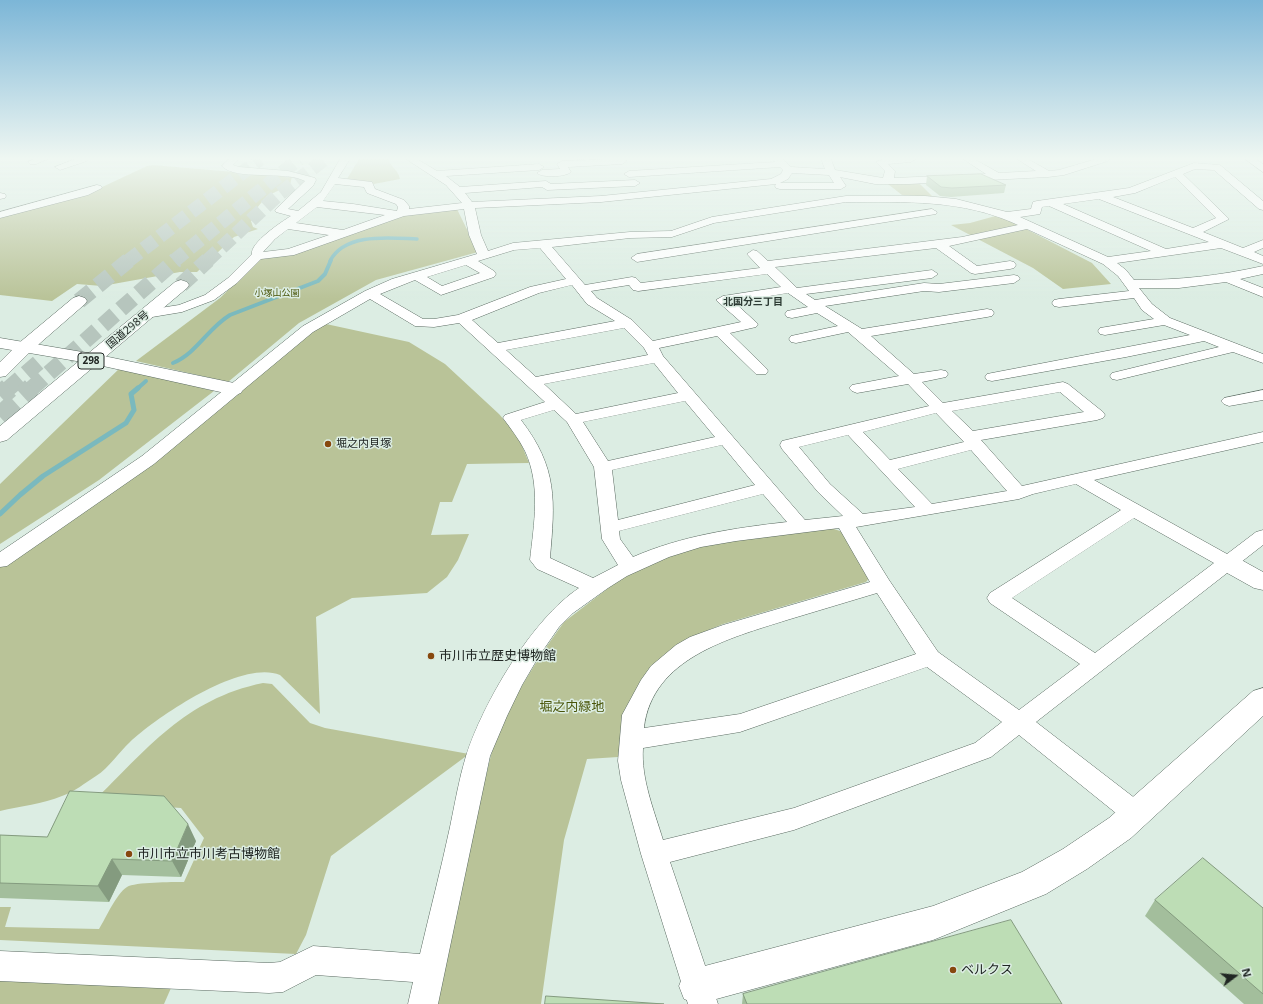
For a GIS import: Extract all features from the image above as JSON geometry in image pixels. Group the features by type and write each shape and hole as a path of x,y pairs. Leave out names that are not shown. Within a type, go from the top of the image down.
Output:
{"main road":[{"name":"国道298号","path":"0,436 94,359 181,284"},
{"path":"0,372 26,347 79,301"},
{"path":"0,343 94,359 234,390"},
{"path":"1228,563 1263,582"},
{"path":"700,995 933,923 1034,883 1075,859 1120,828 1263,698"}],"street":[{"path":"0,215 35,206"},
{"path":"284,206 280,210 299,215"},
{"path":"146,314 176,311 197,304 223,290 258,255 257,252 260,248 285,225 311,206"},
{"path":"330,206 400,214"},
{"path":"400,214 404,206"},
{"path":"258,255 266,256 290,252 400,214 468,206 474,235 484,256"},
{"path":"774,206 777,211"},
{"path":"0,561 148,460 308,329 370,294 396,282 501,250 534,242 630,235 672,234 712,220 807,206"},
{"path":"899,217 903,206"},
{"path":"970,206 1008,216 1108,261 1122,273 1133,289 1156,316 1202,337 1263,359"},
{"path":"1008,216 1036,212 1036,206"},
{"path":"1057,206 1163,252"},
{"path":"1126,206 1263,260"},
{"path":"1193,232 1223,219 1210,206"},
{"path":"637,258 932,212"},
{"path":"285,225 346,233"},
{"path":"370,294 420,323 428,324 463,319 530,291 578,285 632,281 638,287 938,244 988,236 1030,225"},
{"path":"672,234 687,250"},
{"path":"534,242 578,285 592,301 627,323 654,352 800,526"},
{"path":"938,244 975,270 1010,265"},
{"path":"1108,261 1222,244"},
{"path":"1244,252 1263,244"},
{"path":"753,254 792,290 855,331 910,379 972,441 1019,494"},
{"path":"416,276 441,292 490,274 468,261"},
{"path":"1058,303 1133,289 1227,278 1263,270"},
{"path":"533,382 654,352 720,331 751,324 724,300 792,290 932,274"},
{"path":"1227,278 1263,293"},
{"path":"792,314 816,306 924,287 939,288 1014,279"},
{"path":"796,339 987,313"},
{"path":"463,319 573,419 603,467 611,539 629,567"},
{"path":"1105,331 1165,321"},
{"path":"495,348 627,323"},
{"path":"720,331 761,371"},
{"path":"992,377 1126,353 1202,337"},
{"path":"1117,376 1233,348"},
{"path":"857,388 941,374"},
{"path":"888,466 972,441 1097,415 1063,387 939,408 788,445 852,521 882,585 930,658 1019,722 1136,814"},
{"path":"1229,401 1263,394"},
{"path":"573,419 690,395"},
{"path":"556,404 511,418 524,434 529,443 544,484 546,499 540,560 544,564 595,587"},
{"path":"851,429 888,466 928,510"},
{"path":"423,1004 480,750 505,698 531,652 553,621 595,587 629,567 656,554 699,541 800,526 852,521 928,510 1019,494 1027,490 1263,437"},
{"path":"603,467 727,439"},
{"path":"1079,479 1228,563"},
{"path":"609,528 768,487"},
{"path":"1096,664 997,598 1134,510"},
{"path":"654,854 794,819 983,750 1263,536"},
{"path":"700,995 654,854 633,780 630,761 630,740 634,716 649,686 659,672 684,651 698,643 730,630 882,585"},
{"path":"630,740 740,723 930,658"},
{"path":"0,966 269,978 283,976 313,960 431,969"}],"green space":[{"path":"38,206 259,206 256,209 258,215 251,221 253,227 258,229 234,237 197,272 180,272 102,286 77,284 52,301 0,295 0,217"},
{"name":"小塚山公園","path":"456,207 478,252 376,280 299,323 228,382 136,361 220,298 262,257 297,252 401,215"},
{"path":"999,215 1092,263 1111,284 1063,289 1033,268 951,225 970,223"},
{"path":"326,324 409,342 445,364 499,414 518,436 529,463 467,464 452,502 440,502 431,535 469,534 458,560 447,577 427,593 352,598 316,617 320,714 280,675 264,672 244,675 223,682 201,693 160,718 130,742 101,773 71,792 55,799 0,811 0,567 313,331"},
{"path":"121,367 214,391 99,480 0,544 0,484"},
{"name":"堀之内緑地","path":"832,526 834,529 843,532 870,577 866,582 723,624 692,637 651,669 639,684 625,716 618,757 587,759 564,840 541,1004 435,1004 468,850 493,747 515,697 542,653 564,622 624,576 661,558 702,545"},
{"path":"263,683 272,684 310,723 325,728 469,754 331,856 306,935 296,954 0,940 0,907 11,907 5,927 99,929 115,900 127,887 145,883 184,882 204,838 181,808 93,802 150,745 189,714 211,701 236,691"},
{"path":"0,979 171,988 164,1004 0,1004"}],"building":[{"path":"70,791 164,796 188,824 172,861 112,859 98,886 0,883 0,835 47,837"},
{"path":"1203,858 1263,908 1263,994 1155,900"},
{"name":"ベルクス","path":"1011,920 1062,1004 747,1004 743,994"},
{"path":"546,996 664,1004 545,1004"}],"waterway":[{"path":"330,261 337,252 346,245 357,241 382,238 417,239"},
{"path":"173,363 189,353 222,320 230,315 318,281 325,274 331,260"},
{"path":"137,389 146,381"},
{"path":"0,514 43,476 126,423 134,410 131,394 138,388"}],"tunnel":[{"path":"128,261 199,206"},
{"path":"174,261 242,206"},
{"path":"207,261 266,206"},
{"path":"79,301 129,260"},
{"path":"31,389 176,260"},
{"path":"181,285 208,260"},
{"path":"8,389 39,362"},
{"path":"0,396 9,388"},
{"path":"0,417 32,388"}],"place":[{"name":"堀之内貝塚","path":"328,444"},
{"name":"市川市立歴史博物館","path":"431,656"},
{"name":"市川市立市川考古博物館","path":"129,854"},
{"name":"ベルクス","path":"953,970"}],"district":[{"name":"北国分三丁目","path":"753,302"}]}
